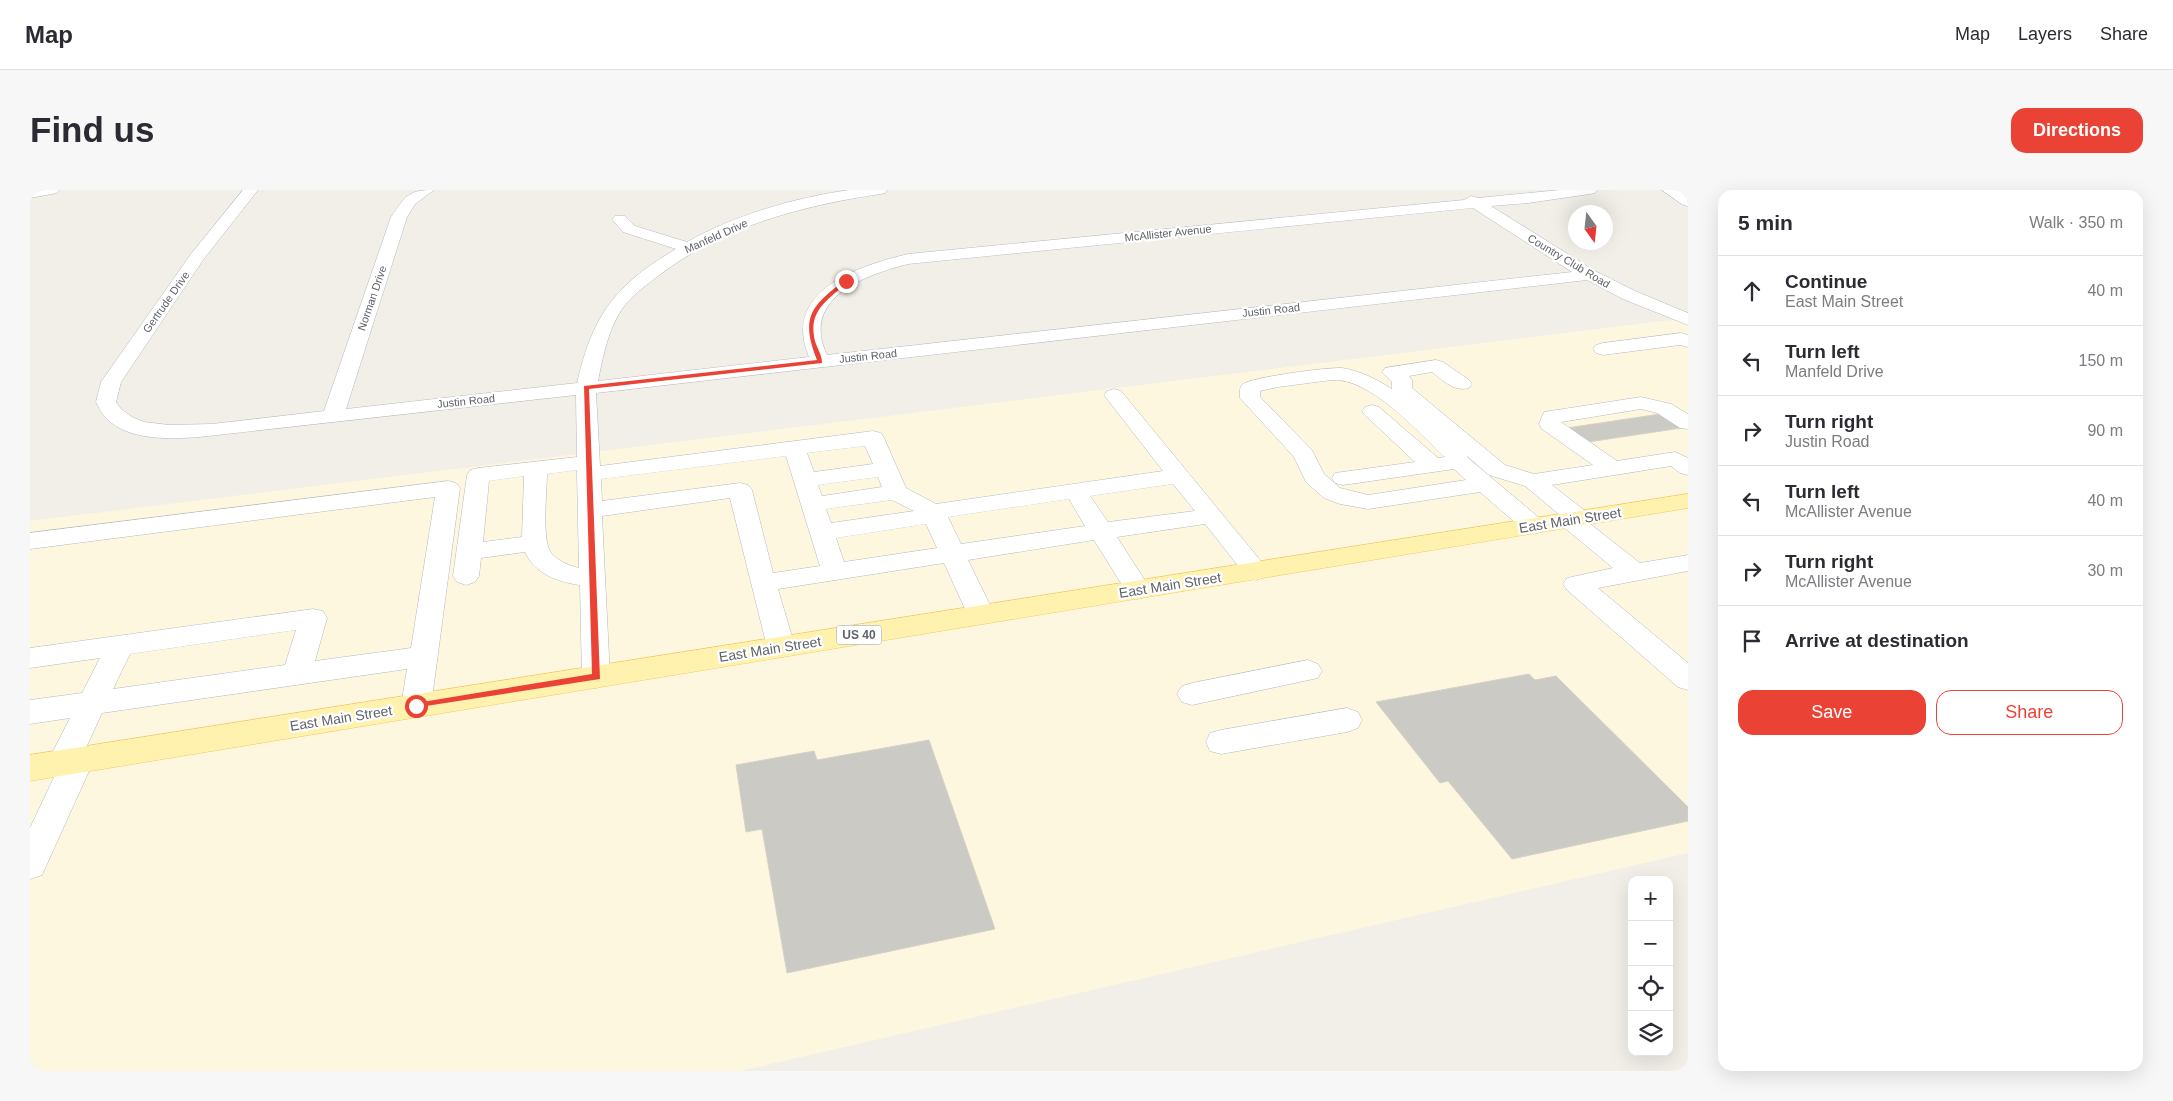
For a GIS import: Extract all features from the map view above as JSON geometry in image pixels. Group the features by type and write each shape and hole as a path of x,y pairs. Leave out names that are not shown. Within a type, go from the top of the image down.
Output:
{"main road":[{"name":"East Main Street","path":"30,768 1688,501"}],"street":[{"path":"30,194 52,190"},
{"name":"Gertrude Drive","path":"120,419 112,413 106,402 111,382 197,257 250,190"},
{"name":"Norman Drive","path":"333,416 400,217 410,201 427,190"},
{"name":"Manfeld Drive","path":"596,677 586,388 596,343 614,307 653,271 687,247 733,226 832,198 880,190"},
{"name":"Country Club Road","path":"1456,190 1589,275 1629,296 1688,320"},
{"name":"McAllister Avenue","path":"820,361 812,340 811,328 814,314 821,301 846,281 889,264 931,256 1528,199 1590,190"},
{"path":"1669,190 1688,202"},
{"path":"620,219 629,229 687,247"},
{"name":"Justin Road","path":"120,419 143,428 186,432 1589,275"},
{"path":"1603,349 1681,339 1688,341"},
{"path":"1462,384 1436,366 1392,372 1402,380 1402,390 1497,470 1533,481 1612,469 1684,461"},
{"path":"1486,484 1368,502 1348,499 1332,492 1314,477 1304,455 1250,398 1250,388 1277,381 1341,374 1360,379 1378,388 1455,454 1459,462 1486,484 1534,526"},
{"path":"1114,395 1256,571"},
{"path":"1612,469 1550,424 1551,416 1641,403 1664,408 1688,423"},
{"path":"1372,411 1433,466"},
{"path":"534,543 468,564 478,475 536,468 588,468 794,449 873,438 896,492"},
{"path":"794,449 835,573"},
{"path":"1343,478 1459,462"},
{"path":"536,468 534,543 541,559 564,574 593,578"},
{"path":"805,480 886,469"},
{"path":"822,532 916,519 933,512 1179,476"},
{"path":"1533,481 1635,572"},
{"path":"30,541 448,488 416,706"},
{"path":"591,510 740,490 781,647"},
{"path":"1075,491 1138,590"},
{"path":"813,504 896,492 933,512 980,615"},
{"path":"763,584 1211,516"},
{"path":"1688,562 1576,584 1688,679"},
{"path":"30,658 313,618 297,674"},
{"path":"30,864 92,702 120,645"},
{"path":"30,712 424,656"},
{"path":"1192,694 1308,671"},
{"path":"1221,742 1347,720"}],"shaded area":[{"path":"1688,318 1688,853 740,1071 30,1071 30,521"}],"building":[{"path":"1667,413 1688,427 1588,442 1567,428"},
{"path":"1529,674 1535,680 1556,676 1688,807 1688,821 1512,859 1448,781 1440,783 1376,702"},
{"path":"929,740 995,929 787,973 762,829 746,832 736,765 814,751 817,760"}],"route":[{"path":"416,706 596,677 586,388 820,361 812,340 811,328 814,314 821,301 846,281"}]}
